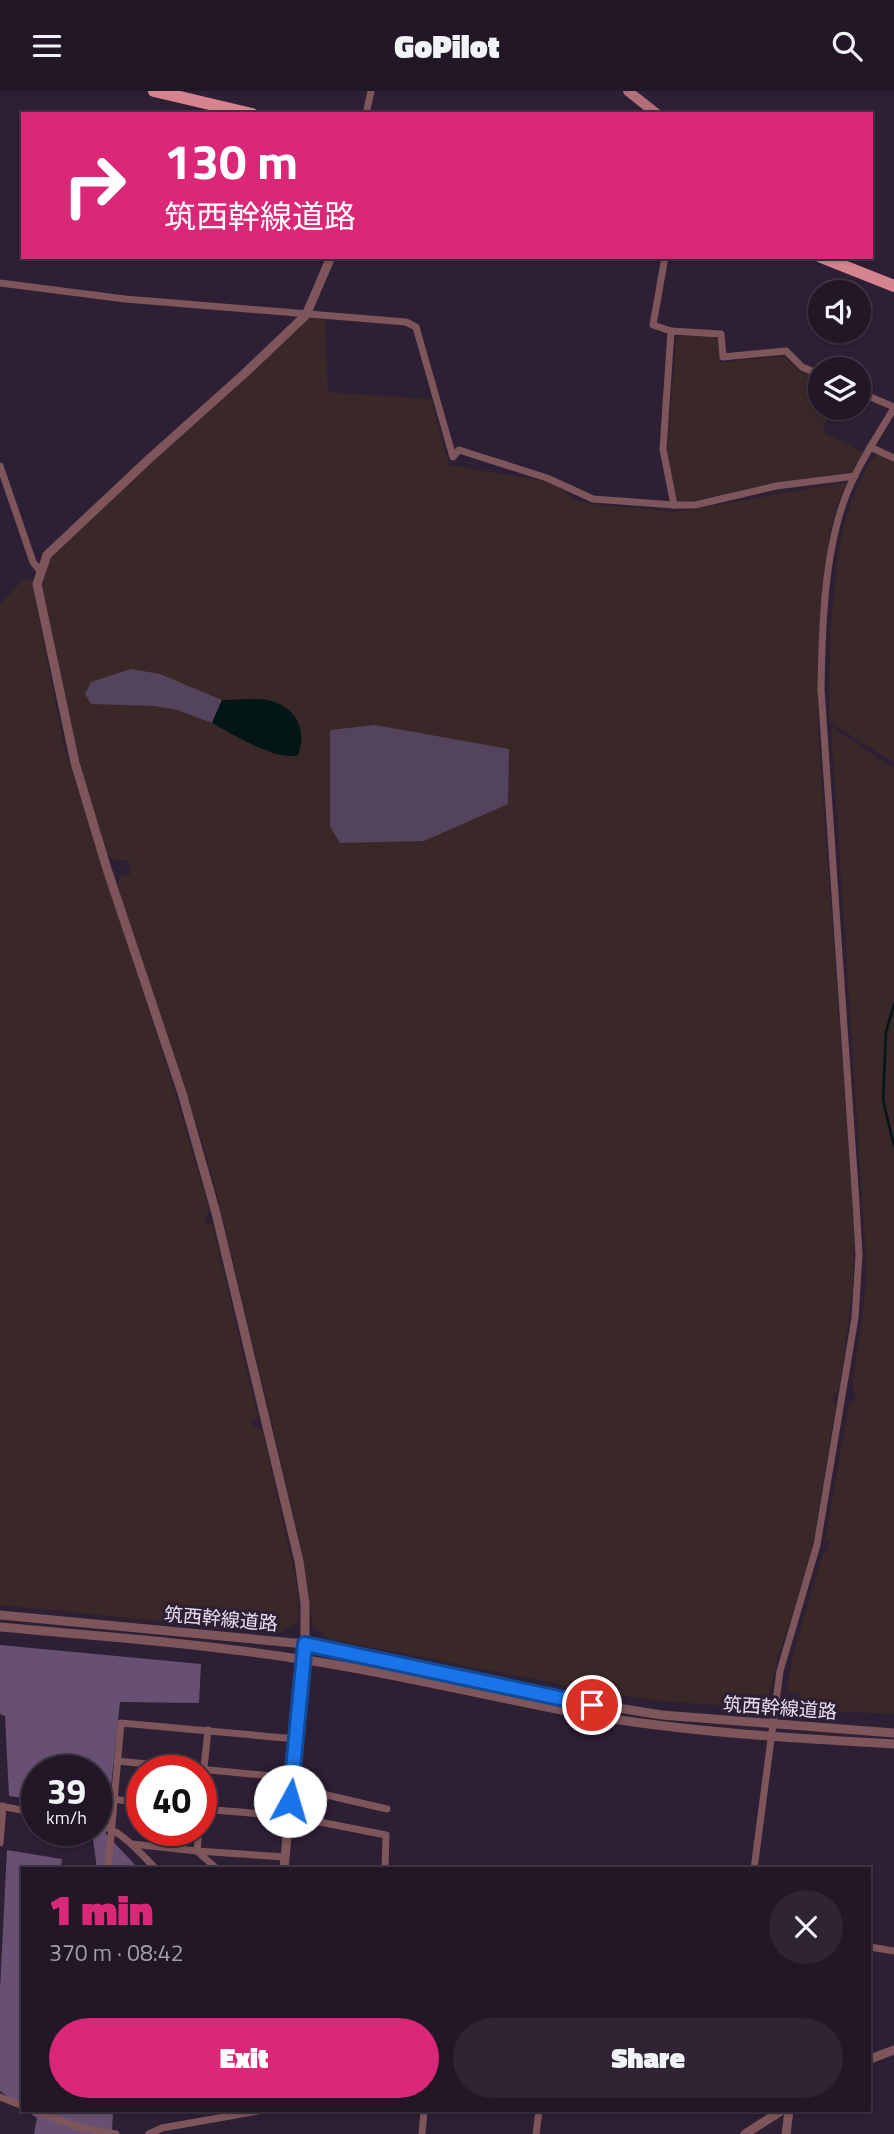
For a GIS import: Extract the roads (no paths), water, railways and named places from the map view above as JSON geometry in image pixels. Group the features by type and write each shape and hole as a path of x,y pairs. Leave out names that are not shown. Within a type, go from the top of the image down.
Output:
{"main road":[{"path":"153,91 243,112"},
{"path":"628,91 654,112"},
{"path":"826,259 894,286"}],"street":[{"path":"366,112 371,91"},
{"path":"284,1867 305,1644 299,1561 226,1252 182,1093 75,764 37,585 47,555 306,315 330,259"},
{"path":"665,259 653,325 671,331 721,334 723,357 786,351 808,370"},
{"path":"0,283 125,299 407,322 416,327 453,457 459,450 547,478 593,499 695,505 776,486 855,476"},
{"path":"671,331 663,449 674,505"},
{"path":"754,1867 780,1671 822,1523 857,1298 859,1255 856,1203 821,689 824,621 835,533 845,497 894,407 871,397"},
{"path":"870,447 894,458"},
{"path":"0,466 33,562 40,571"},
{"name":"筑西幹線道路","path":"0,1615 305,1644 614,1709 662,1716 894,1733"},
{"name":"筑西幹線道路","path":"0,1627 303,1659 581,1713 678,1728 771,1737 894,1744"},
{"path":"112,1814 121,1723 296,1739"},
{"path":"206,1755 208,1730"},
{"path":"117,1761 126,1762"},
{"path":"217,1772 292,1782 387,1809"},
{"path":"113,1800 126,1801"},
{"path":"0,1843 2,1806 21,1810"},
{"path":"217,1810 289,1816 386,1835 385,1867"},
{"path":"108,1867 110,1846"},
{"path":"134,1846 154,1867"},
{"path":"151,1846 285,1857"},
{"path":"198,1846 198,1851 215,1867"},
{"path":"871,1947 894,1951"},
{"path":"871,2059 894,2050"},
{"path":"0,2097 21,2105"},
{"path":"37,2112 82,2128 116,2134"},
{"path":"149,2134 162,2128 252,2112"},
{"path":"422,2134 424,2112"},
{"path":"536,2134 539,2112"},
{"path":"744,2134 779,2112"},
{"path":"786,2134 789,2112"}],"waterway":[{"path":"894,1004 886,1032 883,1100 894,1146"}]}
